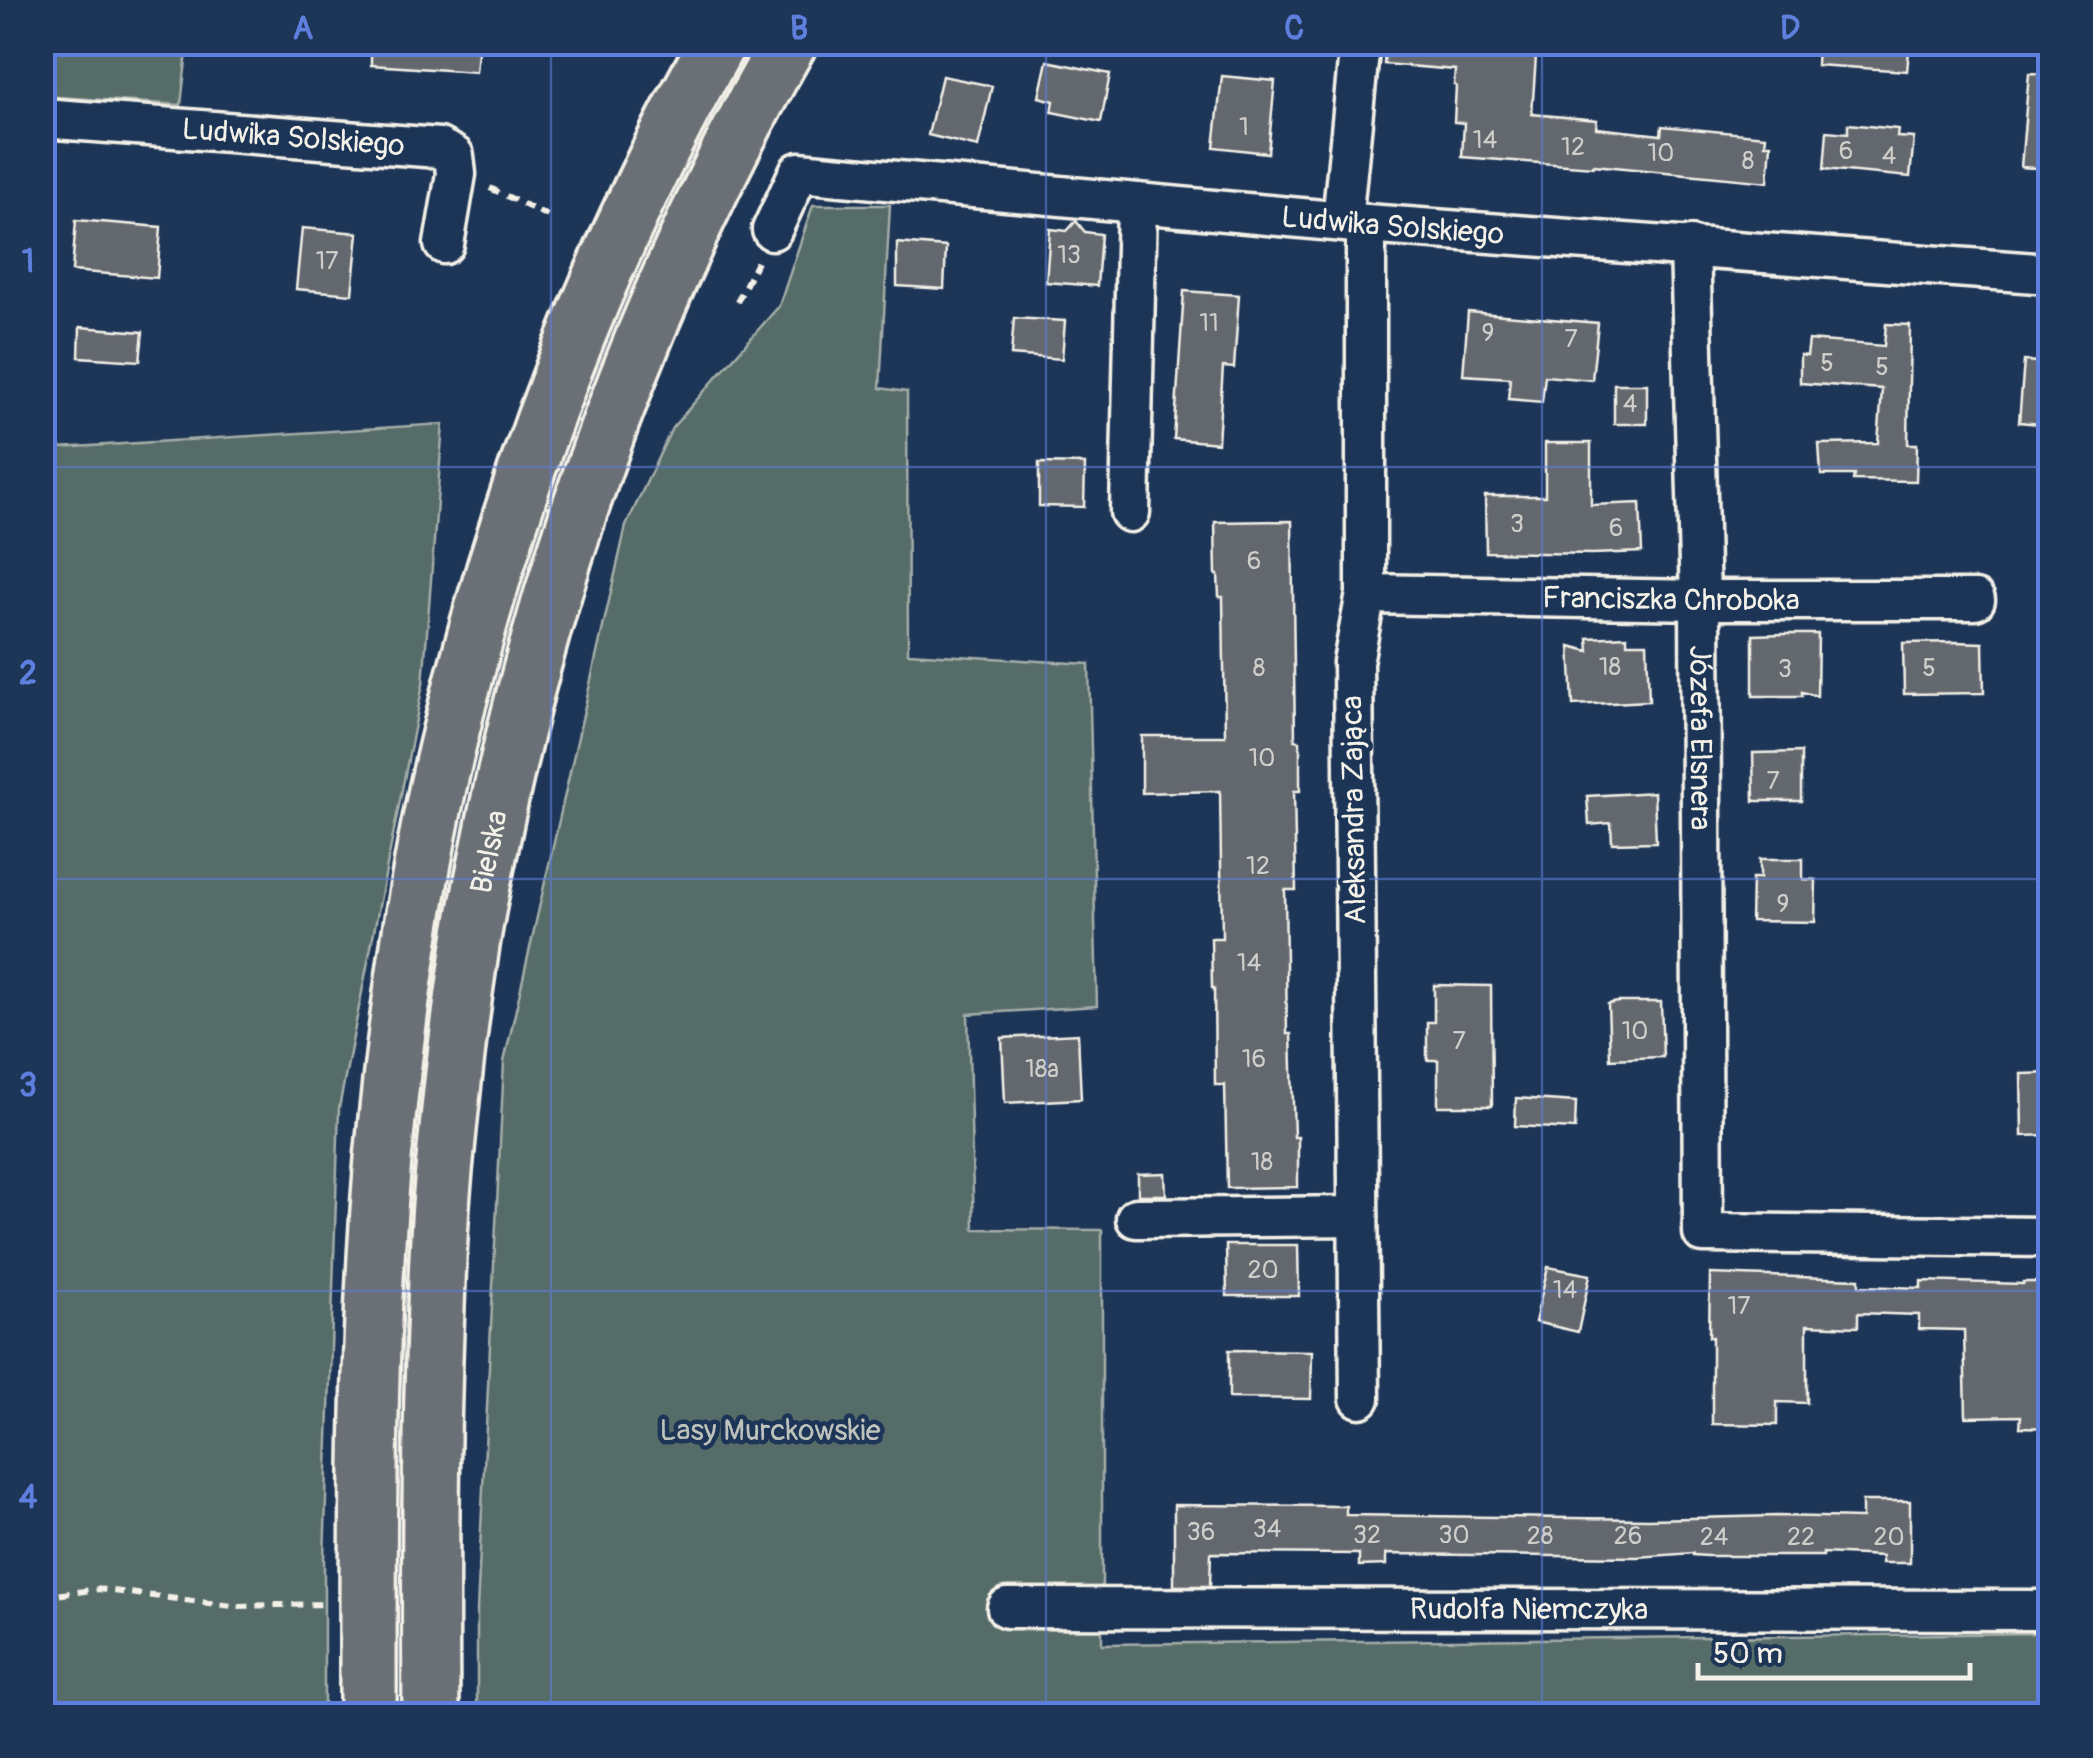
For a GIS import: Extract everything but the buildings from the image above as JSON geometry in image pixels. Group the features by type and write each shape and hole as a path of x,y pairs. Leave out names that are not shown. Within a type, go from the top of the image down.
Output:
{"main road":[{"name":"Bielska","path":"368,1716 368,1487 383,1160 409,947 446,747 519,492 563,373 616,244 718,42"},
{"name":"Bielska","path":"431,1716 430,1498 442,1195 469,958 504,780 542,629 623,388 706,198 789,42"}],"street":[{"name":"Aleksandra Zająca","path":"1360,42 1354,222 1366,594 1353,662 1360,1398"},
{"name":"Ludwika Solskiego","path":"42,118 439,148 454,156 456,174 444,244"},
{"name":"Ludwika Solskiego","path":"772,230 800,172 1354,222 2050,274"},
{"path":"1130,512 1137,203"},
{"name":"Józefa Elsnera","path":"1690,246 1700,600 1703,1233 2050,1237"},
{"name":"Franciszka Chroboka","path":"1366,594 1976,600"},
{"path":"1136,1218 1358,1216"},
{"name":"Rudolfa Niemczyka","path":"1007,1608 2050,1610"}],"path":[{"path":"484,186 554,219"},
{"path":"42,1598 98,1589 233,1606 368,1604"}],"green space":[{"path":"42,43 188,43 181,105 43,96"},
{"name":"Lasy Murckowskie","path":"813,205 890,205 880,388 907,392 908,653 1089,664 1097,1006 968,1014 974,1229 1102,1230 1102,1644 2050,1633 2050,1715 477,1716 477,1610 504,1062 626,526 672,428 779,306"},
{"path":"443,424 423,684 339,1108 324,1559 324,1715 43,1715 43,449"}]}
